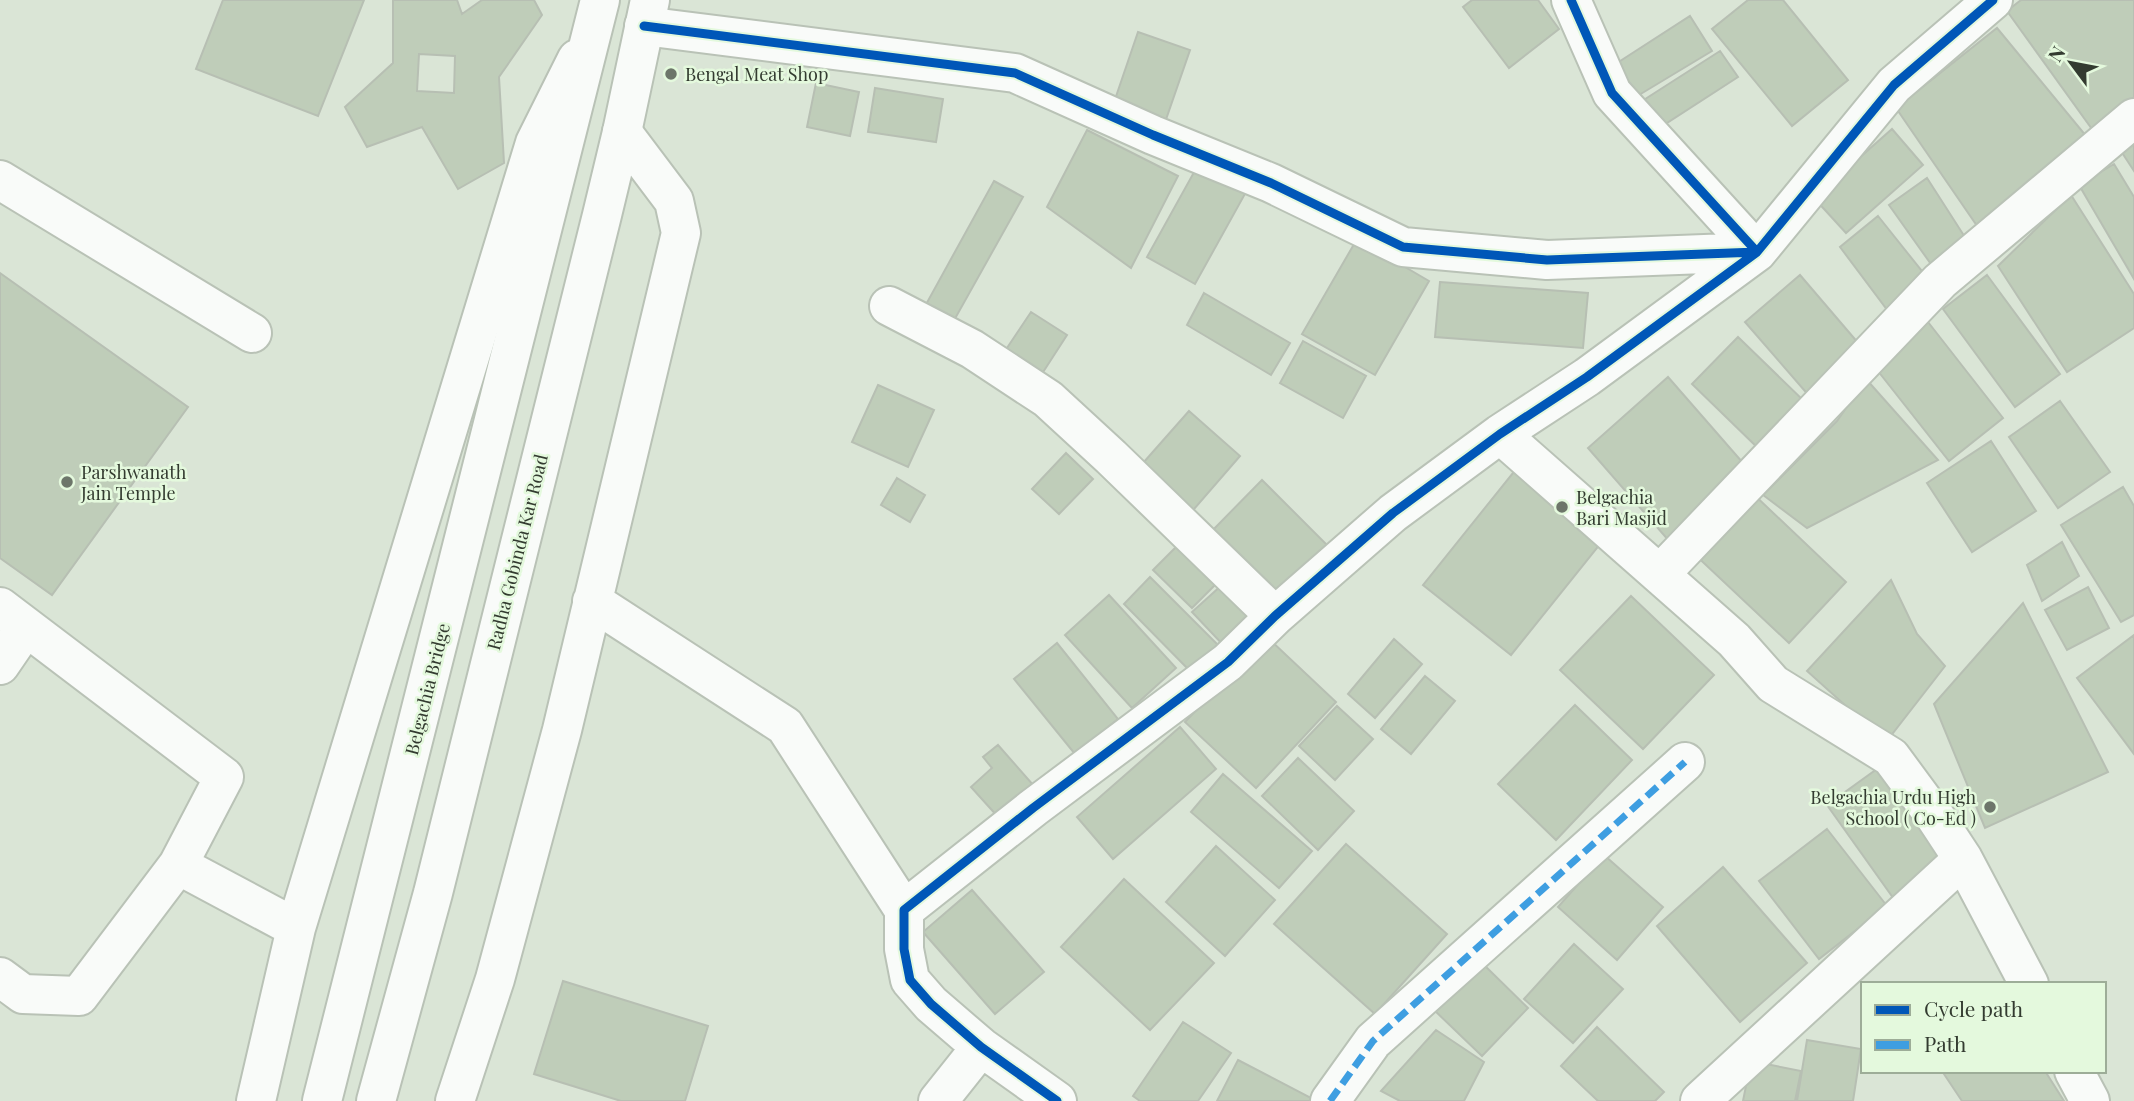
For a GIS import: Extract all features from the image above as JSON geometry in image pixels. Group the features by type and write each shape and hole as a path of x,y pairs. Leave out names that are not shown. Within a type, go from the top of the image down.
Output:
{"street":[{"path":"1571,0 1612,93 1757,252"},
{"path":"904,910 1033,808 1228,662 1275,616 1393,513 1500,434 1587,377 1757,252 1894,85 1993,0"},
{"path":"256,1101 296,928 535,143 598,10"},
{"name":"Belgachia Bridge","path":"322,1101 598,10"},
{"path":"647,13 1015,74 1271,183 1403,247 1547,260 1757,252"},
{"name":"Radha Gobinda Kar Road","path":"376,1101 433,892 622,132 647,13"},
{"path":"1660,574 1940,281 2134,118"},
{"path":"455,1101 498,966 562,730 681,233 674,201 622,132"},
{"path":"0,180 252,333"},
{"path":"889,306 972,349 1048,399 1275,616"},
{"path":"1500,434 1734,640 1773,684 1891,757 1937,818 1963,859 2028,982"},
{"path":"592,601 785,726 904,910 904,949 910,980 931,1004 981,1047 1057,1101"},
{"path":"0,665 13,617 224,777 178,865 79,996 23,994 0,977"},
{"path":"1330,1101 1373,1041 1685,762"},
{"path":"1700,1101 1963,859"},
{"path":"178,865 296,928"},
{"path":"938,1101 981,1047"},
{"path":"2075,1073 2090,1101"}],"building":[{"path":"223,0 364,0 318,116 196,69"},
{"path":"393,0 457,0 462,14 482,0 534,0 542,15 499,77 504,163 458,189 422,127 367,147 345,107 393,63","holes":["419,54 455,56 454,93 417,91"]},
{"path":"1472,0 1538,0 1559,29 1509,68 1463,7"},
{"path":"1748,0 1783,0 1848,80 1792,126 1712,29"},
{"path":"2021,0 2134,0 2134,108 2097,136 2007,11"},
{"path":"1690,16 1712,51 1634,98 1614,65"},
{"path":"1997,28 2091,142 1984,236 1896,108"},
{"path":"1138,32 1190,50 1162,131 1110,114"},
{"path":"1720,51 1738,77 1656,130 1639,103"},
{"path":"816,83 859,92 850,136 807,127"},
{"path":"875,88 943,99 936,142 868,132"},
{"path":"1892,129 1923,165 1846,233 1814,198"},
{"path":"1087,130 1178,176 1131,268 1047,207"},
{"path":"2134,138 2134,171 2119,148"},
{"path":"2114,164 2134,197 2134,279 2079,185"},
{"path":"1198,165 1246,192 1195,284 1147,257"},
{"path":"1927,178 1970,245 1938,274 1889,205"},
{"path":"994,181 1023,197 952,324 924,308"},
{"path":"2071,195 2134,294 2134,328 2067,372 1998,266"},
{"path":"1878,216 1929,280 1891,315 1840,247"},
{"path":"1357,239 1429,281 1375,375 1302,334"},
{"name":"Parshwanath Jain Temple","path":"0,273 188,407 52,595 0,558"},
{"path":"1800,275 1865,351 1811,398 1745,322"},
{"path":"1987,275 2060,374 2015,407 1943,309"},
{"path":"1440,282 1588,293 1583,348 1435,337"},
{"path":"1204,293 1290,343 1271,375 1187,325"},
{"path":"1031,312 1067,335 1038,380 1001,357"},
{"path":"1928,322 2003,418 1949,461 1874,366"},
{"path":"1738,337 1806,403 1760,450 1692,384"},
{"path":"1303,341 1366,376 1343,418 1280,383"},
{"path":"1668,377 1750,471 1670,542 1588,448"},
{"path":"1866,379 1938,460 1807,528 1763,495 1837,421"},
{"path":"878,385 934,410 908,467 852,442"},
{"path":"2060,401 2110,472 2058,508 2009,437"},
{"path":"1189,411 1240,456 1188,516 1136,471"},
{"path":"1991,441 2036,511 1972,552 1927,483"},
{"path":"1066,453 1093,479 1059,514 1032,489"},
{"path":"1517,468 1605,538 1511,655 1423,585"},
{"path":"897,478 925,495 910,522 881,505"},
{"path":"1262,480 1328,546 1273,602 1206,537"},
{"path":"2123,487 2134,506 2134,615 2121,622 2061,525"},
{"path":"1748,489 1846,582 1789,643 1690,550"},
{"path":"2062,542 2079,576 2042,601 2027,565"},
{"path":"1179,544 1218,582 1192,608 1153,570"},
{"path":"1150,577 1218,645 1191,672 1124,604"},
{"path":"1891,580 1917,634 1945,666 1886,742 1807,671"},
{"path":"1223,584 1257,622 1228,650 1192,612"},
{"path":"2088,587 2109,628 2067,650 2045,610"},
{"path":"1109,595 1176,668 1132,708 1065,635"},
{"path":"1631,596 1714,675 1643,749 1560,670"},
{"path":"2023,603 2108,772 1985,828 1934,704"},
{"path":"2134,635 2134,754 2077,678"},
{"path":"1266,636 1336,702 1256,788 1185,722"},
{"path":"1394,639 1422,664 1375,718 1348,694"},
{"path":"1057,643 1118,719 1075,754 1014,679"},
{"path":"1425,676 1455,701 1411,754 1381,729"},
{"path":"1575,705 1632,760 1556,840 1498,784"},
{"path":"1337,706 1373,739 1335,780 1299,746"},
{"path":"1180,727 1216,769 1113,859 1077,817"},
{"path":"998,745 1034,786 999,818 971,787 992,768 983,757"},
{"path":"1298,758 1354,811 1318,850 1262,796"},
{"path":"1888,761 1955,855 1894,899 1827,805"},
{"path":"1223,774 1312,851 1279,888 1191,812"},
{"path":"1827,829 1887,906 1819,959 1759,881"},
{"path":"1346,844 1447,934 1375,1014 1274,924"},
{"path":"1216,846 1275,900 1225,956 1166,902"},
{"path":"1604,855 1663,907 1617,960 1558,907"},
{"path":"1723,867 1807,963 1740,1022 1657,926"},
{"path":"1124,879 1214,963 1150,1030 1061,947"},
{"path":"972,890 1044,972 995,1014 923,932"},
{"path":"1574,944 1623,989 1573,1043 1524,999"},
{"path":"1479,960 1528,1008 1482,1056 1433,1009"},
{"path":"563,981 708,1026 685,1101 621,1101 534,1074"},
{"path":"1183,1022 1231,1053 1198,1101 1140,1101 1133,1096"},
{"path":"1597,1027 1664,1092 1655,1101 1598,1101 1561,1066"},
{"path":"1436,1030 1484,1062 1464,1101 1400,1101 1381,1091"},
{"path":"1807,1040 1861,1049 1853,1101 1797,1101"},
{"path":"1238,1060 1315,1100 1315,1101 1217,1101"},
{"path":"1751,1061 1801,1071 1795,1101 1743,1101"},
{"path":"1943,1073 2046,1073 2064,1101 1962,1101"}],"marked path":[{"path":"1330,1101 1373,1041 1685,762"}],"cycle path":[{"path":"644,26 1015,73 1153,135 1271,183 1403,247 1547,260 1757,252 1612,93 1571,0"},
{"path":"1057,1101 981,1047 931,1004 910,980 904,949 904,910 1033,808 1228,662 1275,616 1393,513 1500,434 1587,377 1757,252 1894,85 1993,0"}],"place":[{"name":"Bengal Meat Shop","path":"671,74"},
{"name":"Parshwanath Jain Temple","path":"67,482"},
{"name":"Belgachia Bari Masjid","path":"1562,507"},
{"name":"Belgachia Urdu High School ( Co-Ed )","path":"1990,807"}]}
